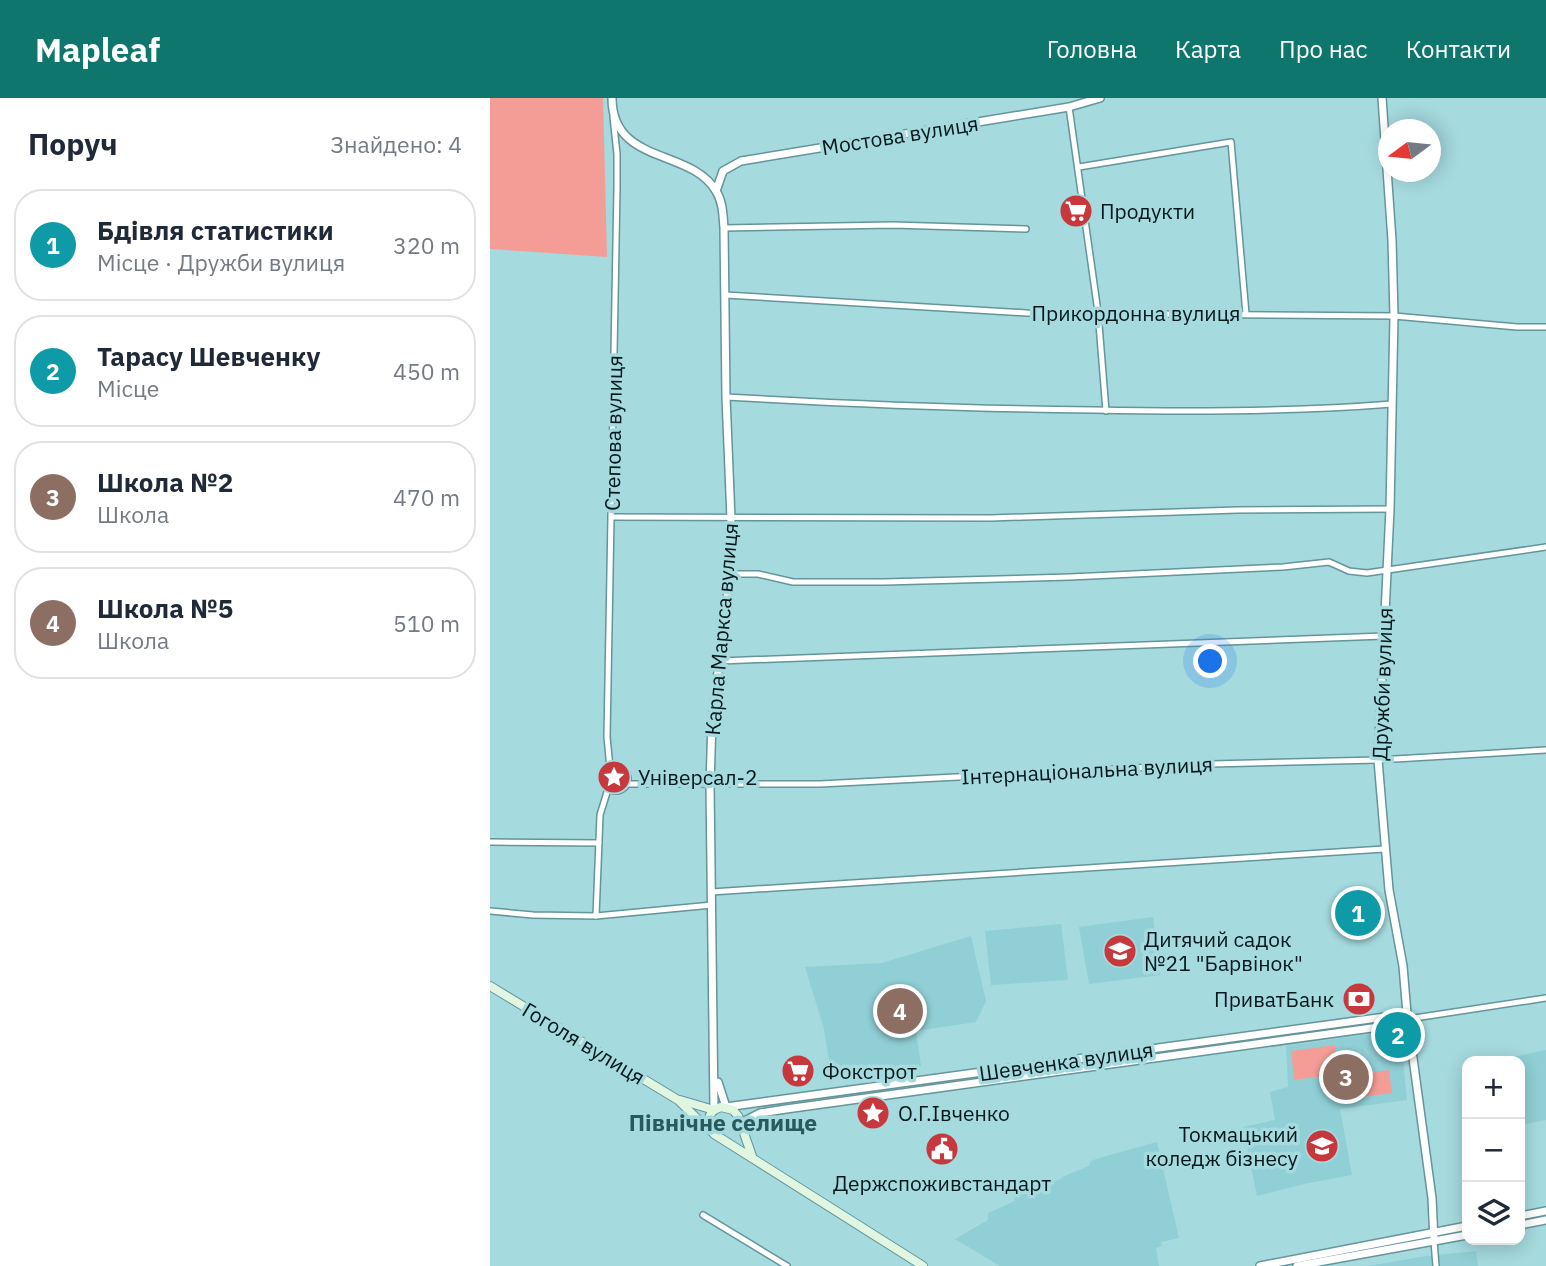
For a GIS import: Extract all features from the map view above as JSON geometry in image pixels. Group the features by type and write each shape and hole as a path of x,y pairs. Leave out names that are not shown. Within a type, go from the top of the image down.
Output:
{"main road":[{"name":"Гоголя вулиця","path":"490,986 678,1100 712,1132 923,1266"},
{"name":"Гоголя вулиця","path":"678,1100 714,1110 726,1107"},
{"path":"726,1107 736,1112 752,1158"},
{"path":"712,1132 708,1120 714,1110"},
{"path":"721,1138 733,1134 739,1124"}],"street":[{"name":"Степова вулиця","path":"610,768 607,737 617,177 612,98"},
{"name":"Мостова вулиця","path":"716,191 723,171 741,160 1069,107 1100,98"},
{"name":"Дружби вулиця","path":"1381,98 1392,240 1394,316 1390,509 1378,760 1384,849 1403,966 1432,1198 1436,1266"},
{"path":"1069,107 1098,312 1106,411"},
{"path":"612,113 625,136 649,153 692,170 706,179 716,191"},
{"path":"1079,167 1231,142 1246,314"},
{"name":"Карла Маркса вулиця","path":"714,1110 710,785 712,721 730,574 732,519 726,397 724,228 722,207 716,191"},
{"path":"724,228 893,225 1026,229"},
{"name":"Прикордонна вулиця","path":"725,295 1027,313 1394,316 1546,327"},
{"path":"726,397 889,406 1106,411 1334,409 1392,404"},
{"path":"611,517 991,519 1237,510 1390,509"},
{"path":"730,574 758,574 793,582 884,582 1070,577 1283,567 1329,562 1349,571 1367,573 1546,548"},
{"path":"720,661 1384,636"},
{"name":"Інтернаціональна вулиця","path":"627,783 820,784 1211,764 1378,760 1546,750"},
{"path":"596,916 600,815 608,789 603,779 610,768 622,769 627,776 627,783 619,791 608,789"},
{"path":"490,842 599,843"},
{"path":"711,892 1384,849"},
{"path":"490,911 596,916 712,905"},
{"name":"Шевченка вулиця","path":"739,1124 760,1113 1154,1058 1546,998"},
{"name":"Шевченка вулиця","path":"726,1107 1153,1049 1408,1019"},
{"path":"1153,1049 1154,1058"},
{"path":"965,1074 966,1084"},
{"name":"Карла Маркса вулиця","path":"715,1075 726,1107"},
{"path":"1525,1215 1546,1211"},
{"path":"703,1215 787,1266"},
{"path":"1525,1224 1546,1220"},
{"path":"1260,1266 1462,1227"},
{"path":"1297,1266 1462,1236"}],"shaded area":[{"path":"490,98 603,98 607,257 490,249"},
{"name":"Дитячий садок №21 \"Барвінок\"","path":"1153,917 1160,975 1089,984 1079,927"},
{"path":"1061,924 1068,980 991,985 985,931"},
{"path":"971,936 986,1001 976,1022 916,1031 921,1066 832,1079 824,1029 805,967 882,963"},
{"path":"1392,1031 1395,1036 1401,1038 1407,1100 1340,1109 1352,1175 1257,1196 1243,1127 1275,1120 1270,1092 1288,1087 1286,1046"},
{"path":"1335,1045 1339,1074 1294,1080 1291,1051"},
{"path":"1546,1050 1546,1120 1525,1124 1525,1056 1517,1056"},
{"path":"1389,1070 1392,1093 1347,1099 1344,1076"},
{"path":"1157,1142 1179,1238 1161,1242 1162,1246 1156,1248 1159,1266 1000,1266 955,1239 988,1220 988,1213 1015,1201 1014,1196 1061,1179 1089,1166 1091,1161"},
{"path":"1476,1251 1478,1266 1368,1266 1426,1256"}],"place":[{"name":"Продукти","path":"1076,211"},
{"name":"Універсал-2","path":"614,777"},
{"name":"Бдівля статистики","path":"1358,913"},
{"name":"Дитячий садок №21 \"Барвінок\"","path":"1120,951"},
{"name":"ПриватБанк","path":"1359,999"},
{"name":"Школа №5","path":"900,1011"},
{"name":"Тарасу Шевченку","path":"1398,1035"},
{"name":"Фокстрот","path":"798,1071"},
{"name":"Школа №2","path":"1346,1077"},
{"name":"О.Г.Івченко","path":"873,1113"},
{"name":"Токмацький коледж бізнесу","path":"1322,1146"},
{"name":"Держспоживстандарт","path":"942,1149"}],"district":[{"name":"Північне селище","path":"723,1122"}]}
